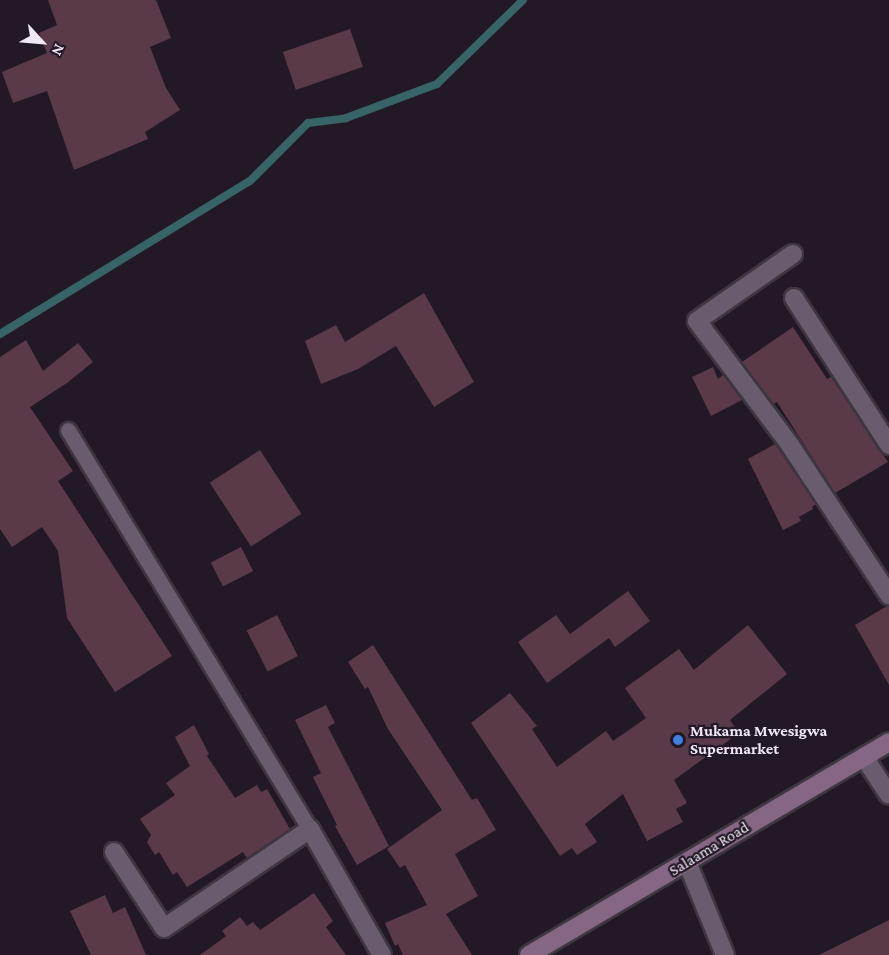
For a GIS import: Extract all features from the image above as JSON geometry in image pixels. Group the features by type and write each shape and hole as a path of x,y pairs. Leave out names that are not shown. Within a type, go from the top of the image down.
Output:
{"main road":[{"name":"Salaama Road","path":"529,955 889,742"}],"street":[{"path":"793,254 697,321 790,446 889,595"},
{"path":"794,298 889,445"},
{"path":"864,757 889,795"},
{"path":"114,852 164,928 310,830 382,955"},
{"path":"687,862 725,955"}],"lane":[{"path":"68,430 310,830"}],"building":[{"path":"48,0 156,0 171,38 150,47 166,88 180,110 145,132 148,139 74,170 47,91 13,103 2,72 47,53 39,33 57,25"},
{"path":"350,29 363,67 296,90 283,52"},
{"path":"424,293 474,382 434,407 396,346 358,369 321,384 305,341 336,325 345,342"},
{"path":"793,327 827,379 831,377 888,462 835,493 777,402 773,404 742,362"},
{"path":"26,340 43,371 78,343 93,362 67,383 30,407 73,471 58,481 172,656 115,692 67,618 58,551 42,527 12,547 0,529 0,357"},
{"path":"713,367 718,379 723,375 742,400 711,416 692,377"},
{"path":"775,444 816,504 812,507 813,509 799,517 801,521 783,530 748,459"},
{"path":"260,450 301,514 251,546 210,483"},
{"path":"241,547 253,571 223,586 211,562"},
{"path":"628,591 650,621 615,647 609,638 547,683 518,642 556,615 570,634"},
{"path":"889,606 889,685 855,625"},
{"path":"277,615 298,656 268,671 247,630"},
{"path":"748,625 787,674 730,720 739,733 674,780 687,803 676,809 683,822 647,841 623,794 585,824 597,842 577,855 572,848 560,856 471,723 510,693 537,726 532,729 557,767 606,731 613,741 646,718 625,688 679,649 694,670"},
{"path":"373,645 472,800 477,798 496,830 455,854 478,896 446,914 472,955 403,955 398,944 395,946 385,923 427,905 405,865 400,868 387,849 442,810 388,729 368,687 365,689 348,662"},
{"path":"326,705 335,723 328,727 389,846 357,865 335,826 337,825 313,777 321,773 295,720"},
{"path":"194,725 209,754 207,756 235,798 257,785 261,792 267,789 290,829 247,858 243,852 187,887 177,872 173,875 159,852 155,855 147,842 151,835 140,819 175,795 166,783 190,766 175,737"},
{"path":"314,893 333,921 326,927 346,955 200,955 226,936 222,931 240,917 247,926 253,922 260,930"},
{"path":"105,895 113,913 125,907 146,955 91,955 70,911"},
{"path":"889,920 889,955 819,955"}],"waterway":[{"path":"0,334 250,181 308,123 346,118 437,84 523,0"}],"place":[{"name":"Mukama Mwesigwa Supermarket","path":"678,740"}]}
